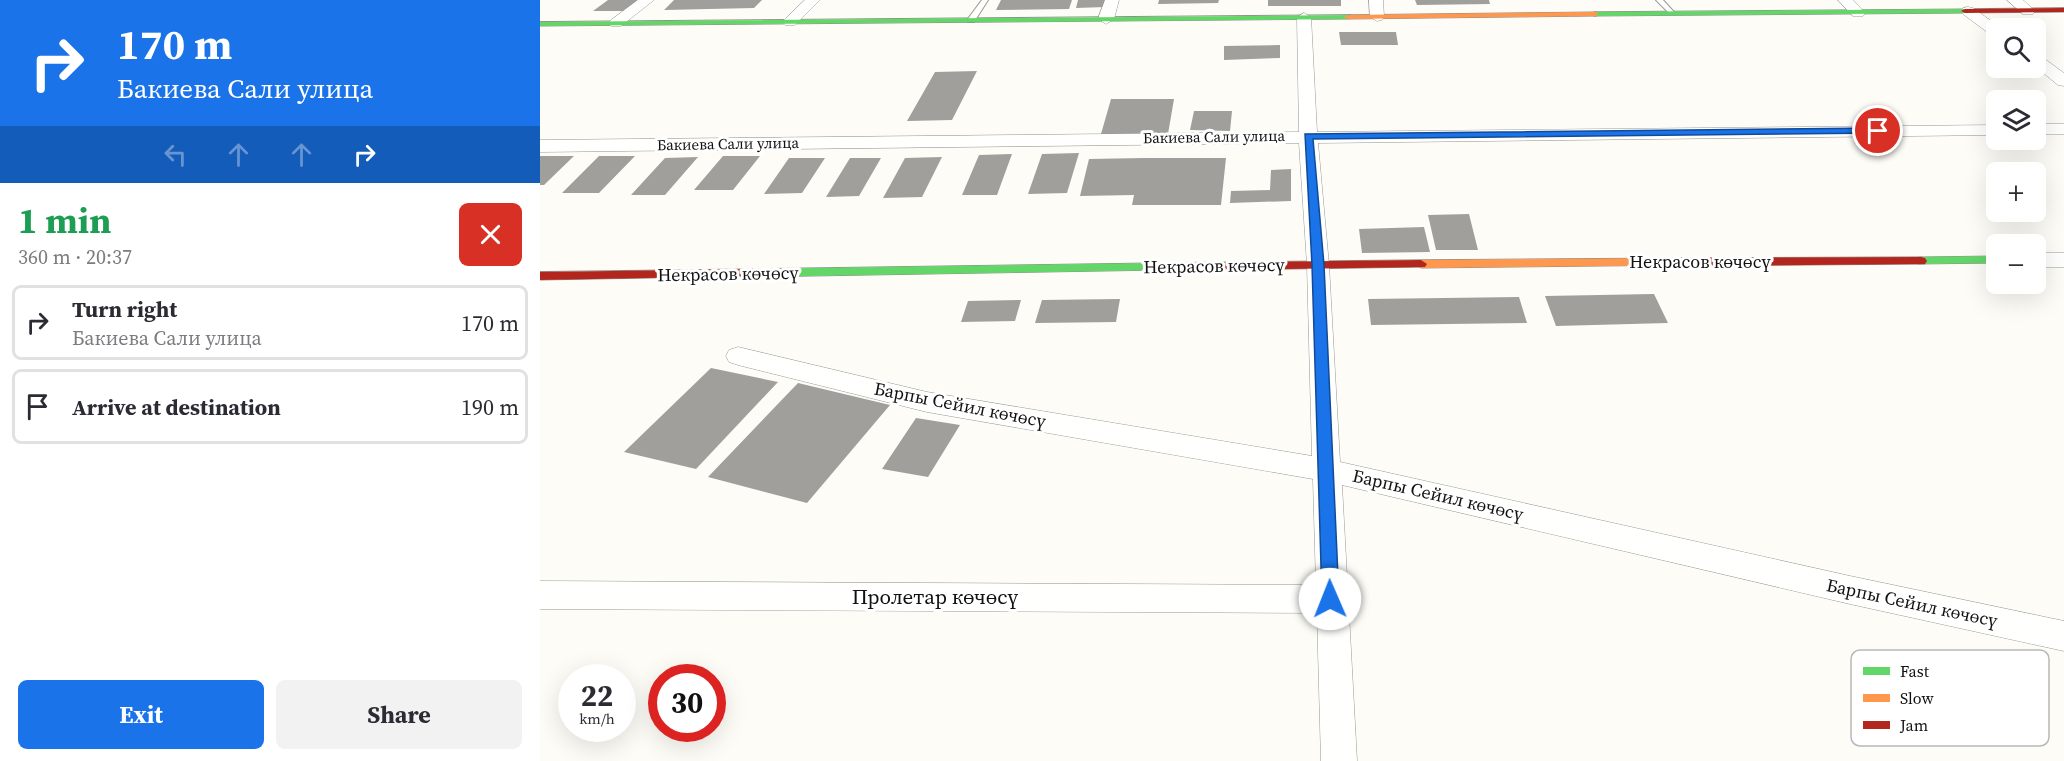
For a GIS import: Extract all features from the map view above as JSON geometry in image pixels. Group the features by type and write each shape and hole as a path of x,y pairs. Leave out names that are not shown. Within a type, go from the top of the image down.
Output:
{"main road":[{"path":"540,24 2064,10"},
{"name":"Некрасов көчөсү","path":"540,276 1318,265 1986,260"}],"street":[{"path":"616,23 647,0"},
{"path":"790,22 813,0"},
{"path":"1106,19 1112,0"},
{"path":"1376,0 1377,17"},
{"path":"1845,0 1858,13"},
{"path":"2014,0 2028,11"},
{"path":"1968,11 1986,24"},
{"path":"1304,17 1308,136 1318,265 1330,599 1339,761"},
{"path":"2046,68 2064,81"},
{"path":"2046,129 2064,129"},
{"name":"Бакиева Сали улица","path":"540,146 1986,130"},
{"path":"2046,260 2064,260"},
{"name":"Барпы Сейил көчөсү","path":"738,356 927,402 1327,470 1850,590 2064,636"},
{"name":"Пролетар көчөсү","path":"540,595 1330,599"}],"lane":[{"path":"971,20 985,0"},
{"path":"1659,0 1672,13"}],"building":[{"path":"608,0 638,0 623,11 593,11"},
{"path":"674,0 762,0 754,8 664,10"},
{"path":"1001,0 1072,0 1069,9 996,10"},
{"path":"1078,0 1107,0 1105,7 1076,8"},
{"path":"1159,0 1219,0 1218,3 1158,4"},
{"path":"1268,0 1341,0 1341,6 1268,6"},
{"path":"1415,0 1489,0 1490,4 1417,5"},
{"path":"1339,32 1396,32 1398,45 1341,45"},
{"path":"1280,45 1280,58 1224,60 1224,46"},
{"path":"977,71 952,120 907,121 935,72"},
{"path":"1111,99 1174,99 1168,134 1101,134"},
{"path":"1194,111 1232,111 1230,131 1190,130"},
{"path":"1079,153 1067,193 1028,194 1042,154"},
{"path":"1012,154 997,195 962,195 979,155"},
{"path":"540,156 574,156 544,185 540,185"},
{"path":"599,156 635,156 599,193 562,193"},
{"path":"723,156 760,156 733,190 694,190"},
{"path":"698,157 665,195 631,195 665,158"},
{"path":"942,157 922,197 883,198 905,158"},
{"path":"789,158 825,158 802,193 764,194"},
{"path":"850,158 881,158 859,196 826,197"},
{"path":"1226,158 1221,205 1132,205 1134,195 1080,196 1089,159"},
{"path":"1291,169 1291,201 1230,203 1231,191 1270,190 1271,170"},
{"path":"1469,214 1478,250 1436,250 1428,215"},
{"path":"1424,227 1430,252 1362,253 1359,229"},
{"path":"1654,294 1668,323 1556,326 1545,296"},
{"path":"1519,297 1527,323 1371,325 1368,299"},
{"path":"1120,299 1116,322 1035,323 1042,300"},
{"path":"1021,300 1015,321 961,322 968,301"},
{"path":"711,368 778,382 696,469 624,452"},
{"path":"798,383 890,405 807,503 708,477"},
{"path":"916,418 960,425 928,477 882,469"}],"traffic: fast":[{"path":"1594,14 1965,11"},
{"path":"540,24 1348,17"},
{"path":"1921,261 1986,260"},
{"path":"752,273 1158,267"}],"traffic: slow":[{"path":"1348,17 1594,14"},
{"path":"1421,264 1686,262"}],"traffic: jam":[{"path":"1965,11 2064,10"},
{"path":"1686,262 1921,261"},
{"path":"1158,267 1421,264"},
{"path":"540,276 752,273"}],"route":[{"path":"1330,599 1318,265 1308,136 1878,131"}]}
